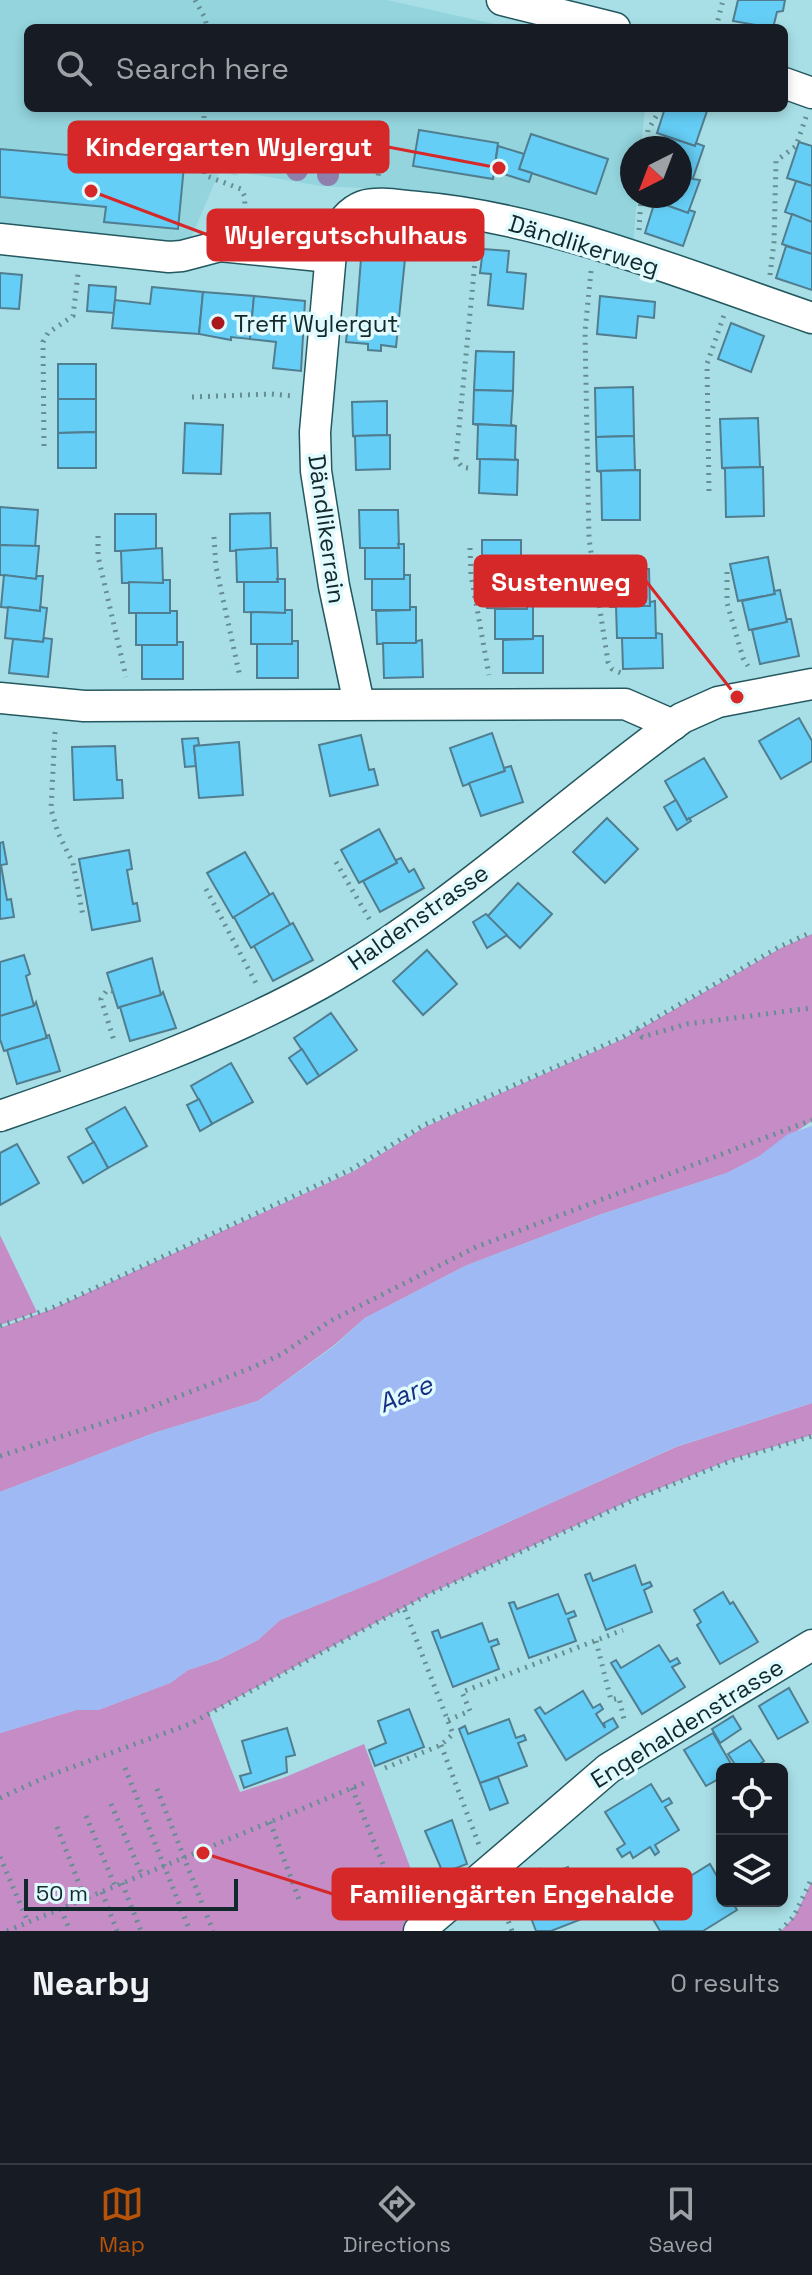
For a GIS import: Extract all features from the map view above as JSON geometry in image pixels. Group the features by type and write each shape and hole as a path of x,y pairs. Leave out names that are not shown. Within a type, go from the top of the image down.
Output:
{"street":[{"path":"502,0 599,24"},
{"path":"788,87 809,106"},
{"path":"0,239 176,257 214,246 330,257 332,242 343,222 357,209 373,204"},
{"name":"Dändlikerweg","path":"373,204 479,215 531,227 812,318"},
{"name":"Dändlikerrain","path":"330,257 315,432 316,471 334,586 359,704"},
{"name":"Haldenstrasse","path":"0,1116 204,1041 320,984 451,898 697,709 812,684"},
{"path":"0,698 57,704 130,706 625,704 673,725"},
{"name":"Engehaldenstrasse","path":"419,1931 609,1768 812,1645"}],"path":[{"path":"195,0 206,24"},
{"path":"717,24 723,0"},
{"path":"769,304 776,161 796,146 809,106"},
{"path":"204,112 204,175 236,186 244,194 243,248"},
{"path":"647,136 659,112"},
{"path":"204,133 371,139 382,146 373,204"},
{"path":"468,468 462,467 456,459 479,215"},
{"path":"44,446 43,342 48,333 73,316 81,245"},
{"path":"593,245 585,332 590,549 608,662 612,669 629,675"},
{"path":"709,491 707,361 733,292"},
{"path":"192,397 271,394 318,398"},
{"path":"98,536 98,556 130,706"},
{"path":"214,537 216,567 246,705"},
{"path":"470,548 471,575 490,680 488,704"},
{"path":"727,572 727,603 732,623 743,658 753,669"},
{"path":"57,704 51,809 58,833 73,863 83,916"},
{"path":"336,862 384,944"},
{"path":"206,889 251,974"},
{"path":"0,1326 52,1308 352,1169 424,1125 637,1029 779,947 812,932"},
{"path":"113,991 107,990 101,999 124,1072"},
{"path":"637,1029 642,1037 687,1024 812,1008"},
{"path":"0,1456 144,1410 251,1368 282,1354 330,1321 476,1247 812,1120"},
{"path":"0,1798 48,1776 190,1724 404,1608 631,1501 730,1461 812,1436"},
{"path":"385,1768 441,1745 453,1734 404,1608"},
{"path":"448,1720 470,1711 462,1692 623,1630"},
{"path":"596,1641 611,1700 619,1698 625,1724"},
{"path":"441,1745 475,1834"},
{"path":"125,1768 190,1931"},
{"path":"7,1931 21,1928 28,1922 369,1781"},
{"path":"352,1788 383,1864"},
{"path":"157,1789 213,1931"},
{"path":"111,1804 142,1875"},
{"path":"86,1816 115,1886"},
{"path":"270,1822 300,1902"},
{"path":"57,1827 85,1899"},
{"path":"0,1857 28,1922"},
{"path":"780,1931 794,1916 812,1878"},
{"path":"122,1883 141,1931"},
{"path":"102,1892 117,1931"},
{"path":"501,1902 512,1931"},
{"path":"61,1909 70,1931"}],"shaded area":[{"path":"0,0 387,0 494,24 24,24 24,112 645,112 642,136 620,136 620,208 636,208 633,246 529,212 406,190 321,186 239,172 236,176 220,170 191,238 184,244 0,228"},
{"path":"812,934 812,1121 758,1157 727,1173 599,1215 465,1266 365,1318 333,1346 258,1401 154,1433 0,1492 0,1328 52,1309 354,1171 425,1127 623,1039 781,948"},
{"path":"0,1235 37,1312 0,1325"},
{"path":"812,1403 812,1435 730,1460 631,1500 429,1594 209,1713 240,1792 283,1778 364,1744 425,1907 420,1931 0,1931 0,1733 76,1710 98,1710 170,1683 188,1670 218,1660 258,1640 280,1620 384,1578 676,1447"},
{"path":"812,1881 812,1931 781,1931 795,1916"}],"water":[{"name":"Aare","path":"812,1126 812,1403 675,1447 384,1578 280,1620 258,1640 218,1660 188,1670 170,1683 98,1710 76,1710 0,1733 0,1492 154,1433 258,1401 333,1347 365,1318 465,1266 599,1215 727,1173 758,1157 788,1134"}],"building":[{"path":"738,0 785,0 783,11 777,12 774,24 733,21"},
{"path":"664,112 707,112 695,146 692,145 692,136 657,133"},
{"path":"419,130 498,143 493,179 413,166"},
{"path":"531,134 608,159 596,194 519,169"},
{"path":"799,142 812,146 812,186 787,178"},
{"path":"692,145 704,146 692,181"},
{"path":"498,146 524,154 519,169 532,173 529,182 494,171"},
{"path":"0,149 113,159 114,149 185,155 178,229 104,222 106,207 0,197"},
{"path":"692,179 700,180 692,202"},
{"path":"796,181 812,186 812,222 785,212"},
{"path":"653,208 695,212 683,246 645,233"},
{"path":"674,208 690,208 688,213"},
{"path":"792,214 812,222 812,254 782,244"},
{"path":"363,233 413,240 411,260 405,259 396,347 381,345 381,351 368,350 368,344 346,342 348,324 356,323"},
{"path":"786,246 812,254 812,290 776,278"},
{"path":"483,249 509,251 507,272 526,274 523,309 488,305 491,274 480,273"},
{"path":"0,273 22,275 19,309 0,308"},
{"path":"89,285 116,287 114,313 87,311"},
{"path":"152,287 203,292 199,334 112,328 115,300 150,304"},
{"path":"203,292 254,296 250,339 231,337 231,340 199,334"},
{"path":"254,296 305,301 301,371 273,368 276,342 250,339"},
{"path":"600,296 655,302 654,318 638,316 636,338 597,334"},
{"path":"731,323 764,336 751,372 718,359"},
{"path":"476,351 514,352 513,391 474,390"},
{"path":"58,364 96,364 96,399 58,399"},
{"path":"633,387 634,436 596,437 595,388"},
{"path":"474,390 513,391 511,425 516,426 473,424"},
{"path":"58,399 96,399 96,432 58,433"},
{"path":"387,401 387,435 390,435 353,436 352,402"},
{"path":"758,418 760,467 763,467 722,468 720,419"},
{"path":"185,423 223,425 221,474 183,473"},
{"path":"473,424 516,426 515,459 518,460 477,459 478,425"},
{"path":"96,432 96,468 58,468 58,433"},
{"path":"390,435 390,469 356,470 353,436"},
{"path":"634,436 635,470 640,470 597,471 596,437"},
{"path":"480,459 518,460 517,495 479,493"},
{"path":"763,467 764,516 726,517 725,469 722,468"},
{"path":"640,470 640,520 602,520 601,472 597,471"},
{"path":"0,507 38,510 35,548 0,545"},
{"path":"359,510 398,510 399,548 360,548"},
{"path":"270,513 271,550 230,551 230,514"},
{"path":"115,514 156,514 156,551 115,551"},
{"path":"482,540 521,540 521,578 482,578"},
{"path":"398,544 404,544 404,579 365,579 365,548 399,548"},
{"path":"0,545 39,546 36,579 0,575"},
{"path":"162,548 163,583 122,583 121,551"},
{"path":"277,548 278,582 237,582 236,550"},
{"path":"768,557 775,594 738,601 730,564"},
{"path":"609,569 649,569 650,606 610,607"},
{"path":"521,573 527,573 527,609 487,608 487,578 521,578"},
{"path":"4,575 36,579 43,576 40,611 1,607"},
{"path":"404,575 410,575 410,610 372,610 372,579 404,579"},
{"path":"277,579 285,579 285,613 244,612 244,582 278,582"},
{"path":"163,580 170,580 170,613 129,613 129,582 163,583"},
{"path":"780,590 787,622 749,630 742,601 775,594 774,591"},
{"path":"655,601 656,638 617,638 616,606 650,606 650,602"},
{"path":"527,604 533,605 533,639 495,639 495,609 527,609"},
{"path":"8,607 40,611 40,607 47,608 43,642 5,638"},
{"path":"410,607 416,607 416,643 377,644 376,611 410,610"},
{"path":"285,610 292,610 292,644 251,644 251,612 285,613"},
{"path":"177,611 177,645 136,645 136,613"},
{"path":"791,619 799,656 760,664 752,630 787,622"},
{"path":"656,633 662,634 663,668 623,669 622,638 656,638"},
{"path":"533,636 543,636 543,673 503,673 503,640 533,639"},
{"path":"44,638 52,639 48,677 9,673 13,639 43,642"},
{"path":"422,640 423,677 384,678 383,643 416,643"},
{"path":"292,641 298,641 298,678 257,678 257,644 292,644"},
{"path":"177,642 183,642 183,679 142,679 142,645 177,645"},
{"path":"799,718 812,741 812,761 781,779 759,741"},
{"path":"492,733 505,771 463,786 450,748"},
{"path":"361,735 369,770 374,769 378,785 330,796 319,745"},
{"path":"198,738 199,745 194,746 196,766 185,767 182,739"},
{"path":"239,742 243,795 199,798 194,746"},
{"path":"115,746 117,780 122,780 123,798 74,800 72,747"},
{"path":"704,758 727,797 687,820 665,781"},
{"path":"511,766 523,802 481,816 469,783"},
{"path":"676,800 687,820 689,818 691,821 677,830 664,807"},
{"path":"607,818 638,849 605,883 573,852"},
{"path":"379,829 397,863 359,883 341,850"},
{"path":"3,842 7,864 1,865 7,900 11,899 14,917 0,919 0,843"},
{"path":"129,850 132,869 127,870 133,904 137,903 140,921 92,930 79,859"},
{"path":"245,852 271,897 233,918 207,873"},
{"path":"401,858 409,872 414,869 424,888 380,912 363,881"},
{"path":"518,883 552,914 520,948 487,917"},
{"path":"273,893 291,926 251,948 234,917"},
{"path":"486,914 507,935 487,948 473,922"},
{"path":"293,923 313,960 273,981 254,946"},
{"path":"427,950 457,984 423,1015 393,981"},
{"path":"24,955 34,1006 0,1016 0,962"},
{"path":"152,958 161,995 118,1008 107,973"},
{"path":"163,992 176,1028 130,1041 120,1007"},
{"path":"36,1002 47,1038 4,1051 0,1039 0,1016 34,1006"},
{"path":"331,1013 357,1050 319,1076 294,1038"},
{"path":"49,1035 60,1071 17,1084 7,1050"},
{"path":"302,1049 319,1076 307,1084 289,1058"},
{"path":"231,1063 253,1102 212,1124 191,1086"},
{"path":"199,1099 212,1124 200,1131 187,1105"},
{"path":"125,1107 147,1146 108,1168 86,1129"},
{"path":"94,1142 108,1168 83,1183 68,1157"},
{"path":"17,1144 39,1183 0,1205 0,1153"},
{"path":"635,1565 642,1585 650,1582 652,1586 644,1590 652,1612 606,1630 585,1575 590,1573 593,1581"},
{"path":"723,1592 730,1604 733,1602 758,1642 720,1664 697,1625 701,1622 694,1610"},
{"path":"558,1594 566,1614 574,1611 576,1616 568,1619 576,1641 529,1658 509,1603 514,1602 517,1609"},
{"path":"482,1623 489,1642 497,1639 499,1644 491,1647 499,1669 453,1687 432,1632 438,1630 441,1638"},
{"path":"659,1645 670,1662 677,1658 680,1663 672,1667 685,1687 642,1714 611,1663 616,1660 621,1668"},
{"path":"789,1688 808,1722 778,1739 759,1706"},
{"path":"583,1691 593,1708 600,1704 603,1709 596,1714 605,1728 604,1723 613,1718 618,1727 566,1760 535,1710 540,1707 545,1714"},
{"path":"409,1709 424,1747 375,1766 369,1750 386,1743 378,1721"},
{"path":"733,1716 741,1729 720,1743 712,1729"},
{"path":"509,1719 516,1738 524,1735 526,1740 518,1743 527,1766 480,1783 459,1729 465,1726 468,1734"},
{"path":"287,1728 295,1755 286,1757 287,1772 244,1788 240,1776 251,1773 242,1741"},
{"path":"713,1733 730,1763 716,1763 716,1780 706,1786 684,1750"},
{"path":"750,1740 764,1761 734,1763 728,1754"},
{"path":"498,1777 508,1803 490,1810 480,1783"},
{"path":"651,1784 662,1802 669,1798 672,1803 665,1807 679,1830 655,1845 659,1852 655,1855 650,1847 633,1858 630,1852 622,1857 617,1849 625,1844 605,1812"},
{"path":"452,1820 467,1864 443,1873 425,1831"},
{"path":"710,1864 716,1874 716,1907 735,1907 737,1910 703,1931 660,1931 640,1897 645,1894 650,1901"},
{"path":"568,1867 578,1893 586,1890 588,1895 580,1898 587,1917 551,1931 536,1931 519,1886 537,1879 534,1873 539,1869 542,1877"}],"place":[{"name":"Kindergarten Wylergut","path":"499,168"},
{"name":"Wylergutschulhaus","path":"91,191"},
{"name":"Treff Wylergut","path":"218,323"},
{"name":"Sustenweg","path":"737,697"},
{"name":"Familiengärten Engehalde","path":"203,1853"}]}
